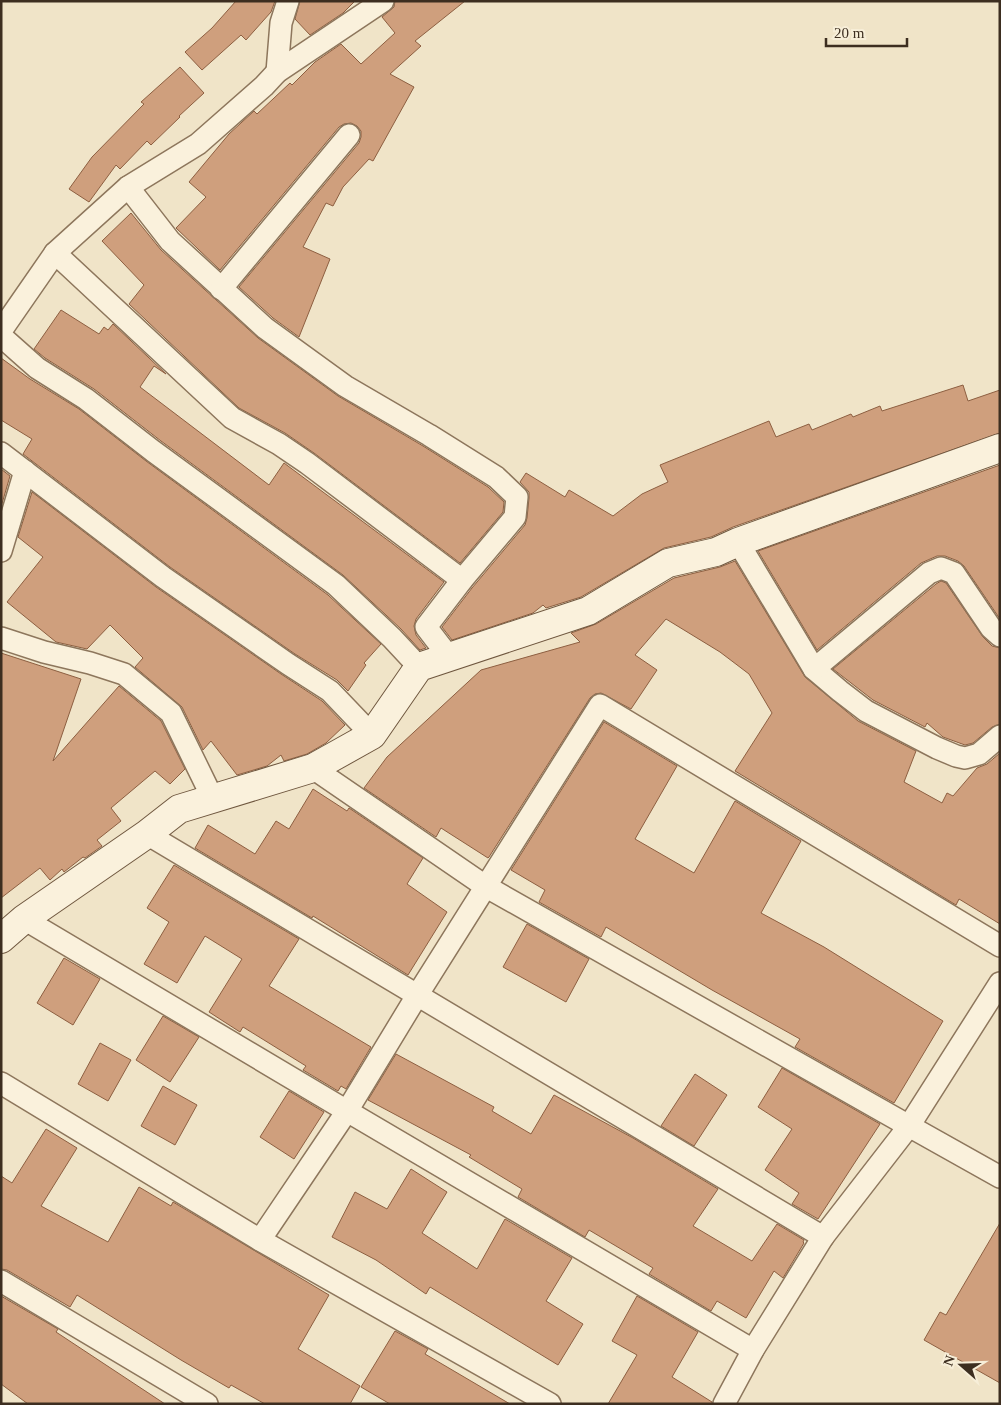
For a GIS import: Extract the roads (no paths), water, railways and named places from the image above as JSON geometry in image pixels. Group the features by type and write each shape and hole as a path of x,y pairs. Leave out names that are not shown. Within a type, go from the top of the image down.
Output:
{"street":[{"path":"277,72 281,23 288,1"},
{"path":"1,331 55,253 128,187 198,144 264,86 277,72 383,1"},
{"path":"221,289 348,135"},
{"path":"128,187 170,241 265,328 344,386 429,434 496,477 517,497 515,517 462,580 426,627 449,657"},
{"path":"55,253 232,418 279,444 308,463 462,580"},
{"path":"1,336 37,368 86,399 161,457 336,585 392,638 419,667"},
{"path":"1,939 24,919 147,834 179,809 313,768 372,735 419,667 588,611 668,563 716,552 738,542 1000,448"},
{"path":"1,453 163,577 330,691 372,735"},
{"path":"1,551 25,471"},
{"path":"738,542 814,669 866,711 956,756 965,758 979,754 1000,736"},
{"path":"814,669 929,573 941,568 954,573 991,628 1000,636"},
{"path":"1,638 124,674 171,713 213,799"},
{"path":"260,1240 347,1112 418,994 600,705 1000,946"},
{"path":"313,768 486,886 1000,1176"},
{"path":"147,834 418,994 823,1238"},
{"path":"24,919 347,1112 754,1350"},
{"path":"724,1404 754,1350 823,1238 909,1126 1000,983"},
{"path":"1,1083 260,1240 550,1404"},
{"path":"1,1281 207,1404"}]}
